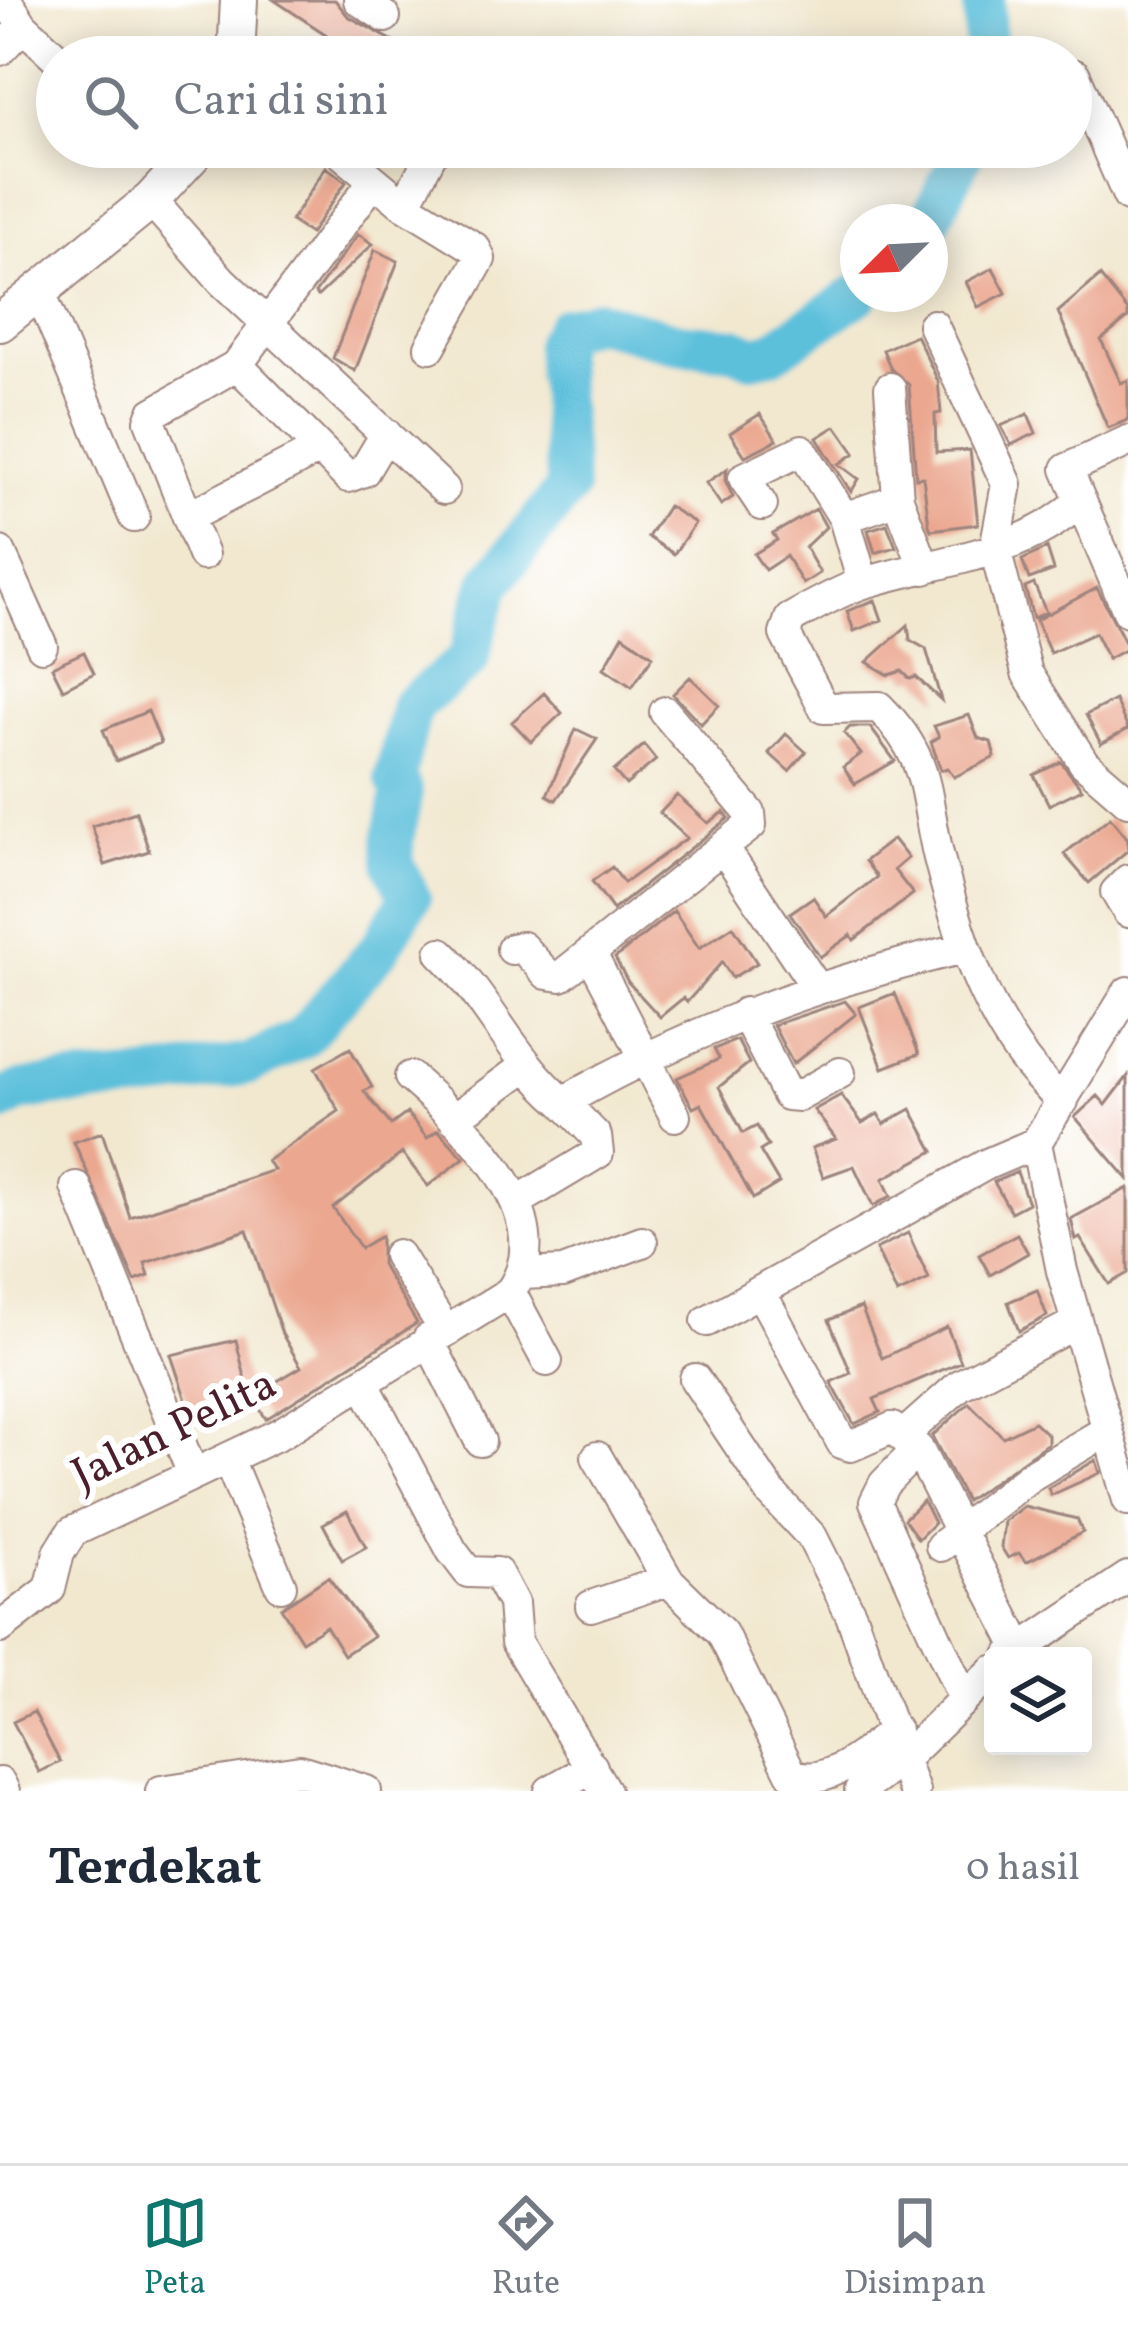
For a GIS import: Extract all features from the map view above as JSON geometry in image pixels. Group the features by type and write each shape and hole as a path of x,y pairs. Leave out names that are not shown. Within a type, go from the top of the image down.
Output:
{"street":[{"path":"237,36 239,0"},
{"path":"0,50 14,13 36,36"},
{"path":"1092,114 1128,196"},
{"path":"0,323 151,200 172,168"},
{"path":"358,168 405,205 475,248 480,259 430,347"},
{"path":"405,205 424,168"},
{"path":"203,556 150,421 158,409 237,365 266,320 374,182"},
{"path":"151,200 222,281 444,488"},
{"path":"40,293 134,517"},
{"path":"933,326 1007,484 995,548 1027,673 1084,763 1128,801"},
{"path":"237,365 342,474 354,478 386,434"},
{"path":"890,388 898,500 925,569"},
{"path":"1128,441 1069,466 1078,503 1128,611"},
{"path":"188,518 320,449"},
{"path":"762,505 744,478 801,450 844,518 863,583"},
{"path":"844,518 898,500"},
{"path":"1063,1101 1021,1060 965,948 938,852 933,804 904,736 878,707 824,708 785,634 790,619 863,583 995,548 1043,527 1078,503"},
{"path":"0,552 41,646"},
{"path":"512,949 522,947 554,978 592,956 751,825 752,817 665,712"},
{"path":"724,849 815,985"},
{"path":"1128,880 1116,892 1128,912"},
{"path":"562,1102 644,1055 815,985 965,948"},
{"path":"441,953 477,987 527,1065 596,1136 598,1153 518,1201"},
{"path":"592,956 675,1116"},
{"path":"707,1321 987,1164 1036,1143 1128,992"},
{"path":"745,1013 787,1095 799,1096 840,1073"},
{"path":"454,1119 527,1065"},
{"path":"410,1077 454,1119 518,1201 529,1248 517,1283 547,1361"},
{"path":"1036,1143 1076,1323 1095,1374 1106,1431 1128,1500"},
{"path":"76,1186 193,1474"},
{"path":"517,1283 642,1242"},
{"path":"398,1255 480,1441"},
{"name":"Jalan Pelita","path":"0,1628 50,1589 58,1553 72,1532 228,1459 365,1386 517,1283"},
{"path":"761,1293 842,1443 851,1446 892,1428 911,1442 951,1539 1011,1647"},
{"path":"963,1697 875,1502 911,1442 960,1384 1076,1323"},
{"path":"695,1379 771,1493 812,1537 851,1615 901,1743 914,1791"},
{"path":"365,1386 452,1551 468,1571 496,1573 513,1603 516,1642 599,1779 550,1791"},
{"path":"951,1539 1030,1476 1106,1431"},
{"path":"597,1457 668,1580 722,1633 791,1773 804,1783 822,1783 901,1743 984,1679"},
{"path":"228,1459 281,1586"},
{"path":"1022,1647 1128,1577"},
{"path":"590,1606 668,1580"},
{"path":"860,1791 901,1743"},
{"path":"161,1791 300,1770 366,1791"},
{"path":"0,1783 4,1791"}],"building":[{"path":"274,0 335,0 348,16 384,36 328,36"},
{"path":"325,168 346,182 310,234 291,221"},
{"path":"358,234 373,244 318,296 315,293"},
{"path":"375,250 398,261 355,371 333,358"},
{"path":"993,268 1006,293 978,307 966,282"},
{"path":"1100,276 1128,311 1128,318 1101,340 1121,383 1128,380 1128,420 1108,428 1058,312"},
{"path":"916,335 938,381 941,413 935,414 936,452 970,450 978,524 931,530 929,525 923,477 916,478 909,385 891,369 883,350"},
{"path":"760,414 777,440 745,456 730,433"},
{"path":"1028,414 1036,433 1011,445 1001,426"},
{"path":"836,426 855,453 839,464 859,479 851,492 817,438"},
{"path":"727,469 725,480 733,497 721,505 706,483"},
{"path":"668,506 695,523 674,554 648,537"},
{"path":"816,509 826,527 805,547 820,573 803,584 786,556 765,570 754,554 777,540 773,534"},
{"path":"887,524 896,547 875,553 868,530"},
{"path":"1047,548 1054,570 1029,579 1022,560"},
{"path":"1034,584 1046,612 1033,618 1025,588"},
{"path":"1097,588 1128,648 1108,659 1095,633 1050,653 1036,620"},
{"path":"875,600 882,620 854,631 847,611"},
{"path":"908,625 910,640 926,649 941,700 916,677 910,679 902,671 889,675 867,662"},
{"path":"623,635 653,656 632,687 604,668"},
{"path":"84,652 94,673 63,689 52,667"},
{"path":"690,677 719,705 701,724 673,694"},
{"path":"544,693 562,713 531,742 512,722"},
{"path":"1115,700 1128,729 1101,744 1086,715"},
{"path":"148,711 161,743 116,761 103,730"},
{"path":"969,715 978,738 991,742 995,757 954,777 948,768 941,770 931,742 939,737 934,726"},
{"path":"850,727 870,727 895,761 855,784 843,767 861,754 844,733"},
{"path":"576,729 597,739 556,800 547,795"},
{"path":"786,734 806,752 789,771 769,753"},
{"path":"644,745 656,760 626,785 614,771"},
{"path":"1061,762 1082,789 1049,805 1034,775"},
{"path":"677,795 708,823 724,812 729,818 613,910 592,881 612,867 624,883 687,838 660,813"},
{"path":"136,812 149,851 105,865 92,826"},
{"path":"1110,817 1128,839 1128,850 1089,883 1064,854"},
{"path":"893,839 908,858 894,870 913,894 854,940 851,935 820,957 790,913 813,897 826,916 877,877 865,861"},
{"path":"674,911 699,948 733,926 757,963 732,978 722,962 687,1002 683,998 660,1017 628,982 615,958"},
{"path":"895,993 919,1054 883,1068 859,1007"},
{"path":"845,1001 856,1014 793,1064 773,1025"},
{"path":"737,1040 749,1063 719,1087 743,1133 757,1126 768,1146 760,1151 779,1183 753,1199 701,1104 693,1108 677,1078 719,1059 714,1049"},
{"path":"350,1048 372,1087 364,1091 391,1125 407,1113 427,1138 438,1130 464,1158 428,1186 402,1153 333,1208 361,1248 381,1236 381,1264 417,1323 266,1419 252,1396 301,1367 282,1334 247,1230 145,1263 149,1276 135,1281 74,1142 102,1132 130,1217 274,1170 267,1161 339,1111 315,1068"},
{"path":"1128,1076 1128,1179 1075,1117 1098,1096 1106,1105"},
{"path":"841,1095 862,1123 878,1114 884,1124 911,1109 934,1151 883,1179 891,1196 873,1206 854,1166 823,1177 812,1148 836,1139 814,1110"},
{"path":"1017,1172 1028,1203 1011,1212 994,1182"},
{"path":"1128,1188 1128,1273 1109,1284 1080,1238 1076,1240 1071,1219"},
{"path":"908,1233 929,1279 897,1294 876,1249"},
{"path":"1017,1234 1028,1253 990,1275 979,1255"},
{"path":"1037,1290 1047,1316 1019,1331 1008,1302"},
{"path":"861,1307 882,1358 947,1327 961,1362 874,1399 880,1412 854,1424 831,1382 851,1373 829,1320"},
{"path":"236,1340 252,1407 193,1421 171,1355"},
{"path":"969,1403 1003,1437 1034,1422 1048,1435 1048,1443 966,1501 932,1436"},
{"path":"1096,1460 1100,1473 1051,1495 1048,1488"},
{"path":"923,1501 934,1523 918,1539 904,1519"},
{"path":"1024,1506 1077,1519 1083,1532 1026,1562 1019,1553 1008,1558 1001,1547 1004,1521"},
{"path":"347,1511 366,1547 342,1560 323,1524"},
{"path":"328,1577 373,1636 344,1655 326,1626 302,1641 281,1608"},
{"path":"34,1712 60,1762 39,1772 13,1722"}],"waterway":[{"path":"984,0 985,36"},
{"path":"938,204 956,168"},
{"path":"0,1102 20,1091 137,1081 249,1064 302,1038 380,948 410,898 394,865 393,841 402,792 395,777 412,705 468,660 489,585 567,488 555,345 565,328 596,320 678,343 734,348 752,356 772,352 840,307"}]}
